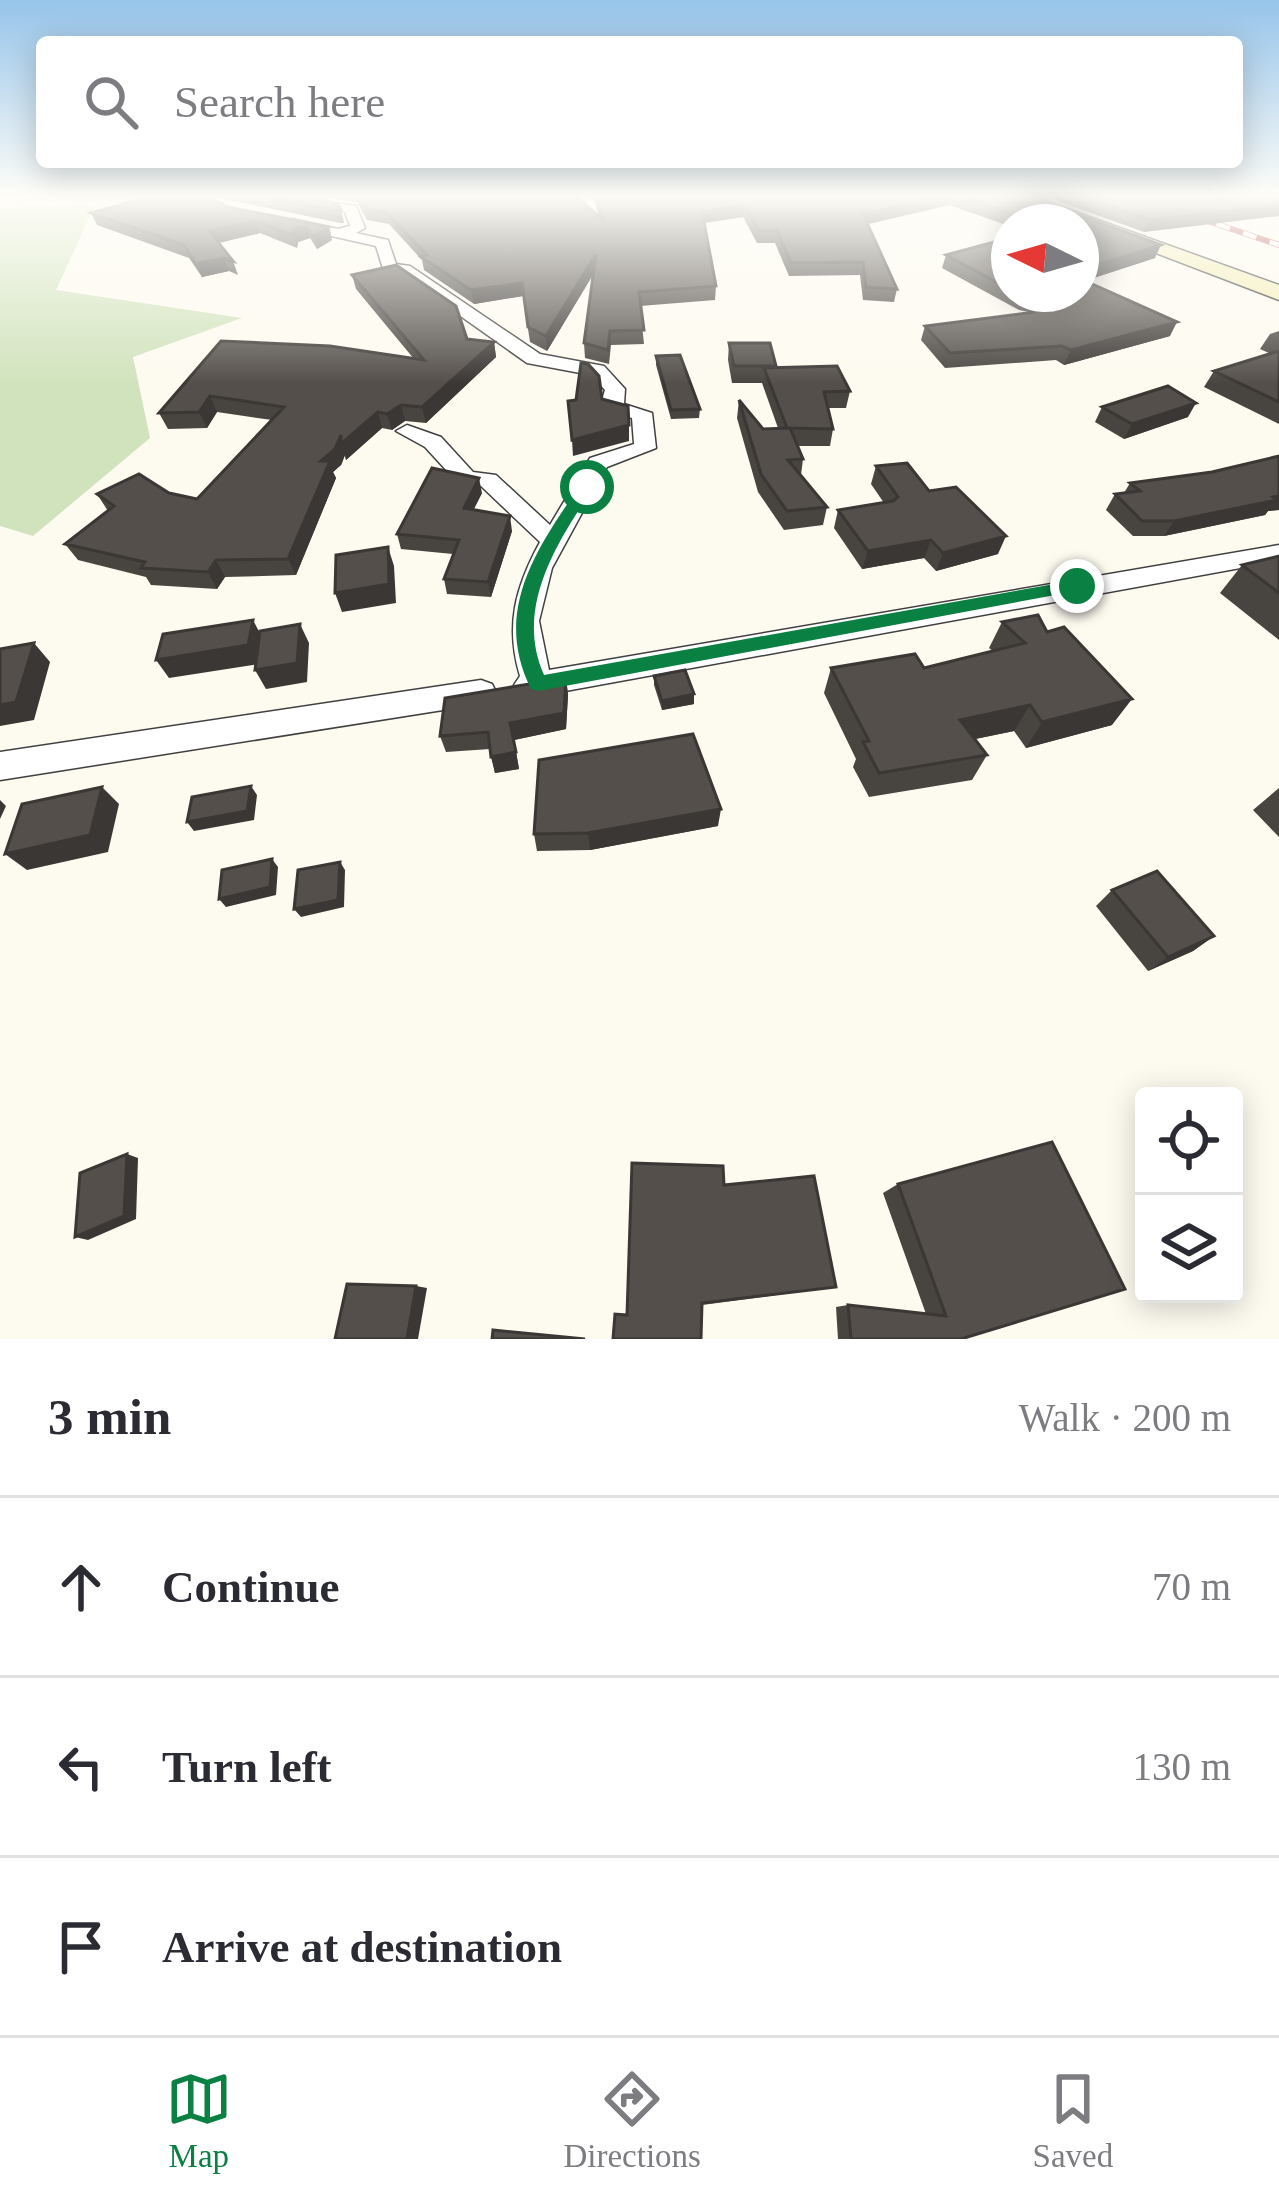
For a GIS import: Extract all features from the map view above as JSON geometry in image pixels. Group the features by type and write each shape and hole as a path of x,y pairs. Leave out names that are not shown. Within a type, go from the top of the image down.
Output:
{"main road":[{"path":"1190,259 1279,292"}],"street":[{"path":"387,259 389,269 406,269 534,358 597,370 615,389 612,400 617,410 642,412 645,448 598,463 551,539 522,618 526,657 538,684"},
{"path":"407,431 434,442 466,478 488,480 551,539"},
{"path":"0,766 538,684 1279,553"}],"green space":[{"path":"0,259 70,259 56,290 242,318 133,357 150,438 33,536 0,526"}],"building":[{"path":"425,259 593,259 546,336 528,327 522,283 471,290"},
{"path":"595,259 711,259 716,286 639,292 644,330 610,331 608,350 584,343"},
{"path":"790,259 884,259 897,289 866,287 863,262"},
{"path":"954,259 991,259 991,279"},
{"path":"396,265 456,306 467,339 494,342 422,407 401,405 387,414 378,412 341,444 341,435 335,449 321,461 330,461 288,559 216,560 208,572 141,568 145,562 65,544 114,506 97,494 139,474 169,493 197,499 284,407 210,396 199,412 159,413 221,341 330,346 424,360 352,275"},
{"path":"1099,287 1177,322 1071,350 1062,346 950,353 925,326 1035,312 1099,312"},
{"path":"729,343 770,343 776,366 734,366"},
{"path":"1279,351 1279,402 1214,371"},
{"path":"680,355 700,409 671,410 656,356"},
{"path":"581,363 599,376 602,399 628,406 629,425 572,440 568,401 576,400"},
{"path":"837,366 850,391 824,392 833,429 787,428 764,368"},
{"path":"1168,386 1196,403 1132,424 1102,407"},
{"path":"739,400 763,429 790,428 803,459 788,460 827,507 787,511 761,474"},
{"path":"1279,456 1279,496 1273,497 1277,500 1174,521 1142,521 1115,494 1140,491 1130,483 1212,472"},
{"path":"907,463 929,491 956,487 1006,536 943,553 931,540 868,551 838,510 893,501 898,497 876,466"},
{"path":"432,468 479,478 464,508 510,516 488,582 444,579 459,540 397,534"},
{"path":"388,547 389,584 335,593 336,555"},
{"path":"1279,556 1279,593 1242,565"},
{"path":"1038,615 1047,632 1064,627 1132,699 1042,722 1030,705 960,720 987,755 879,773 863,742 869,741 831,668 915,654 924,668 1025,643 1002,622"},
{"path":"253,620 248,645 156,660 163,634"},
{"path":"300,624 297,663 255,670 260,631"},
{"path":"34,643 16,702 0,705 0,649"},
{"path":"685,670 694,694 662,701 654,676"},
{"path":"566,678 564,713 510,723 516,752 491,757 488,732 440,736 445,698"},
{"path":"693,734 721,809 588,833 534,834 539,760"},
{"path":"251,786 247,811 187,822 192,797"},
{"path":"102,787 90,835 5,854 22,804"},
{"path":"272,859 270,887 219,899 222,870"},
{"path":"340,862 338,900 294,909 298,870"},
{"path":"1157,871 1214,936 1168,957 1112,890"},
{"path":"1052,1142 1125,1289 961,1339 851,1339 848,1305 946,1316 898,1184"},
{"path":"127,1154 124,1216 75,1237 80,1173"},
{"path":"632,1163 723,1166 724,1185 814,1176 836,1287 702,1303 701,1339 613,1339 615,1314 627,1315"},
{"path":"347,1284 416,1286 407,1339 335,1339"},
{"path":"493,1330 585,1339 492,1339"}],"route":[{"path":"587,487 551,539 522,618 526,657 538,684 1077,586"}]}
